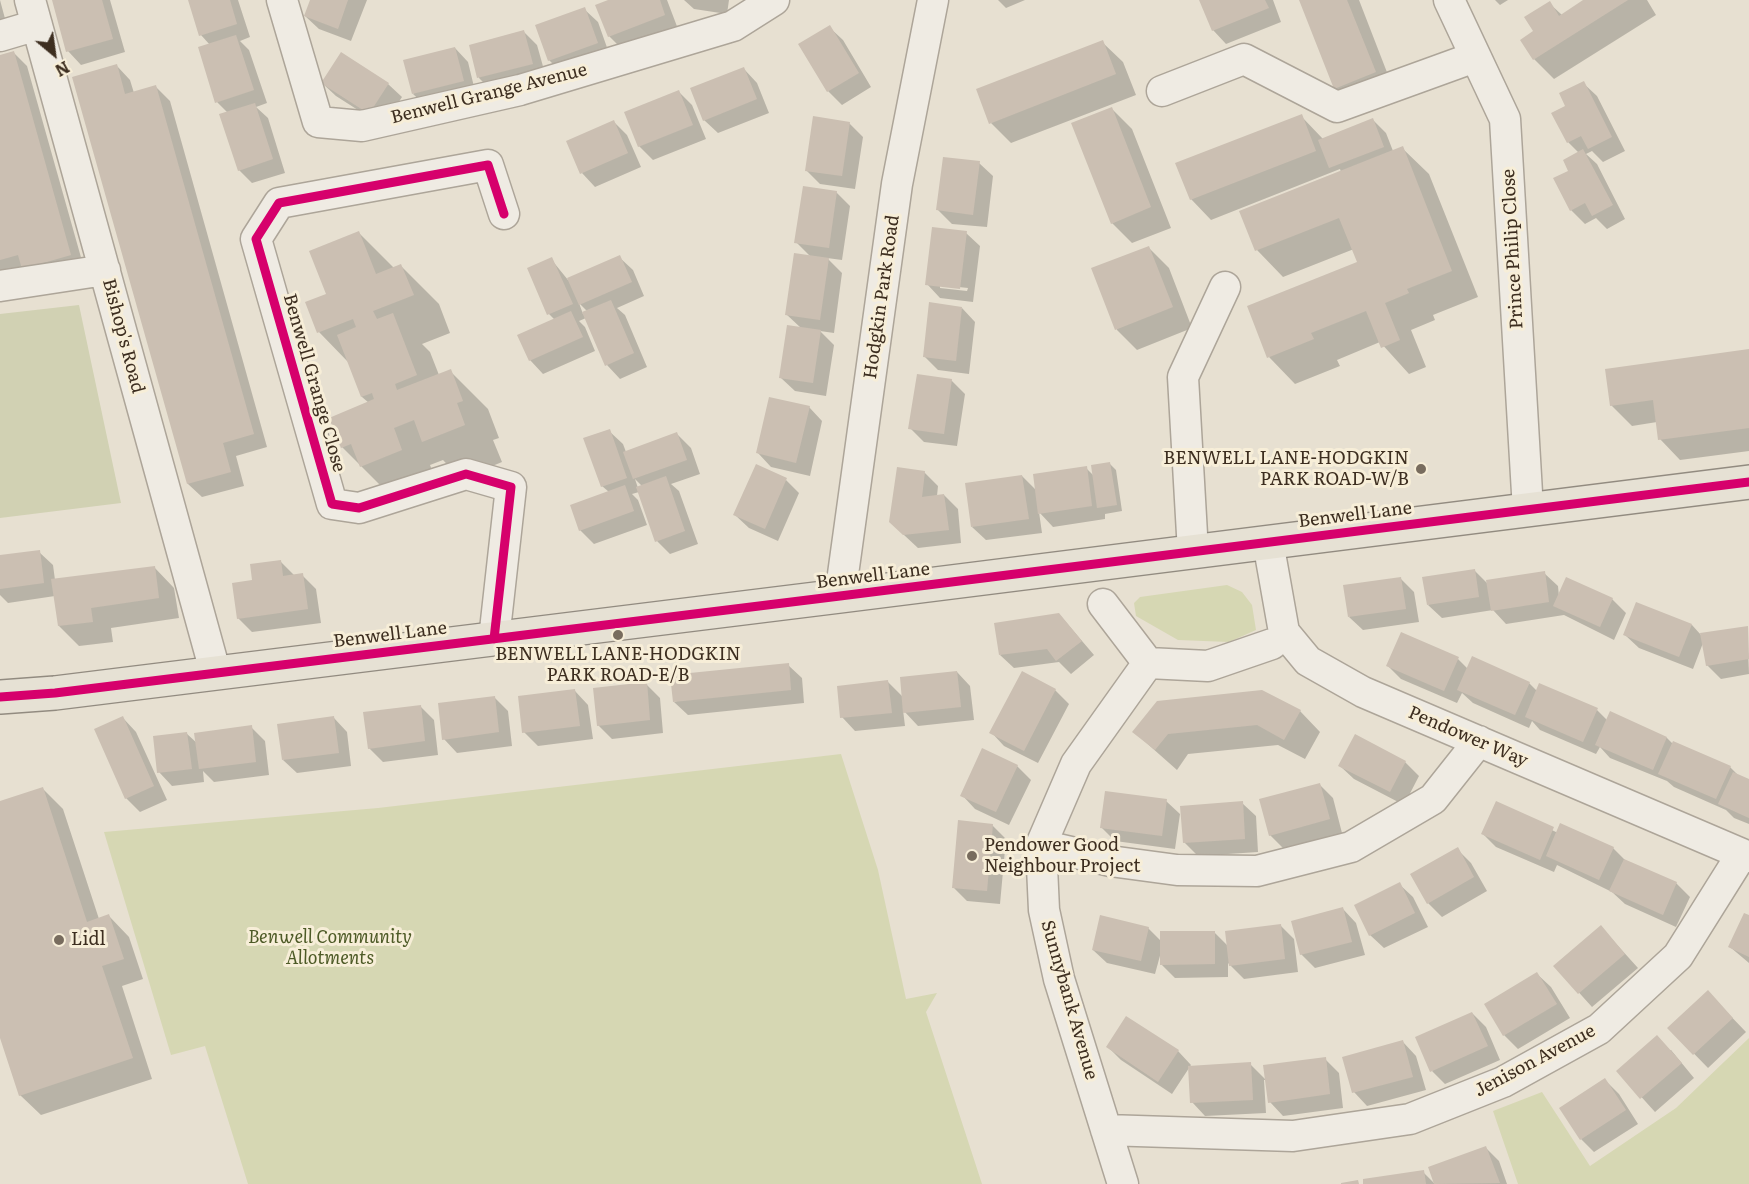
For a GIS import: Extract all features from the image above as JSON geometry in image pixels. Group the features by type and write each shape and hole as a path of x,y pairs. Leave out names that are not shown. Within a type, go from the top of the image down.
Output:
{"main road":[{"name":"Benwell Lane","path":"0,697 495,639 1749,482"}],"street":[{"name":"Benwell Grange Avenue","path":"282,0 318,122 362,126 520,90 733,26 774,0"},
{"name":"Hodgkin Park Road","path":"840,596 897,184 933,0"},
{"name":"Prince Philip Close","path":"1449,0 1505,119 1528,510"},
{"path":"0,36 34,13"},
{"name":"Bishop's Road","path":"34,13 215,671"},
{"path":"1162,91 1244,59 1337,107 1475,57"},
{"name":"Benwell Grange Close","path":"495,639 511,487 466,474 359,508 332,504 256,238 279,203 488,165 504,214"},
{"path":"0,286 105,270"},
{"path":"1193,552 1183,377 1225,287"},
{"name":"Pendower Way","path":"1268,543 1284,632 1308,661 1363,692 1745,856"},
{"path":"1103,604 1148,663 1208,666 1272,644"},
{"name":"Sunnybank Avenue","path":"1123,1184 1059,979 1044,910 1041,845 1076,764 1148,663"},
{"path":"1041,845 1110,861 1177,870 1257,871 1352,847 1433,799 1479,741"},
{"name":"Jenison Avenue","path":"1106,1130 1293,1136 1410,1119 1503,1082 1599,1029 1678,956 1745,856"}],"green space":[{"path":"79,305 121,503 0,518 0,314"},
{"path":"1227,585 1242,592 1252,605 1256,630 1229,642 1178,640 1136,616 1134,603 1140,597"},
{"name":"Benwell Community Allotments","path":"841,754 878,870 906,999 937,993 926,1012 982,1184 248,1184 205,1046 171,1055 104,832 378,808"},
{"path":"1749,1038 1749,1184 1518,1184 1493,1111 1542,1092 1590,1166 1676,1108"}],"building":[{"path":"52,0 102,0 113,39 66,52"},
{"path":"188,0 230,0 237,24 199,36"},
{"path":"310,0 348,0 338,29 304,16"},
{"path":"608,0 660,0 665,15 608,37 595,5"},
{"path":"1199,0 1265,0 1269,8 1212,31"},
{"path":"1299,0 1347,0 1376,72 1334,89"},
{"path":"1583,0 1628,0 1533,60 1520,40 1533,31 1524,17 1550,1 1559,16"},
{"path":"585,7 598,43 548,61 535,25"},
{"path":"830,25 859,73 827,92 798,44"},
{"path":"524,30 533,64 477,78 469,45"},
{"path":"236,35 254,90 215,103 198,47"},
{"path":"1103,40 1116,74 989,124 976,89"},
{"path":"455,47 464,81 412,94 403,60"},
{"path":"14,51 71,255 22,269 18,255 0,260 0,55"},
{"path":"341,52 389,83 369,114 321,83"},
{"path":"117,64 125,94 156,85 254,434 223,443 231,472 187,484 72,77"},
{"path":"744,67 757,99 703,121 690,88"},
{"path":"1584,81 1612,137 1588,149 1581,136 1567,143 1551,113 1565,106 1559,93"},
{"path":"679,90 693,125 638,147 624,112"},
{"path":"255,103 273,159 238,171 219,114"},
{"path":"1112,107 1151,207 1111,224 1071,123"},
{"path":"1302,114 1316,151 1190,200 1175,163"},
{"path":"813,116 850,122 842,176 805,171"},
{"path":"1373,118 1384,147 1329,168 1318,140"},
{"path":"614,120 628,153 580,174 566,141"},
{"path":"1403,146 1452,271 1407,289 1409,293 1385,303 1400,340 1381,348 1366,311 1311,333 1314,339 1267,358 1247,306 1357,262 1339,218 1255,251 1239,211"},
{"path":"1583,149 1613,205 1592,216 1585,203 1570,211 1553,178 1568,171 1563,160"},
{"path":"943,157 980,161 973,215 936,210"},
{"path":"803,186 837,191 829,248 794,243"},
{"path":"932,227 967,231 960,289 925,285"},
{"path":"359,231 376,274 401,264 414,295 373,311 377,319 393,313 417,375 395,384 397,390 451,369 463,401 457,403 465,425 422,442 414,420 394,428 402,450 360,467 351,444 341,448 329,418 374,399 372,393 361,397 337,335 356,327 353,319 317,333 305,302 326,294 309,251"},
{"path":"1149,246 1173,307 1115,330 1091,268"},
{"path":"794,253 829,258 820,320 785,315"},
{"path":"620,255 632,282 579,305 567,278"},
{"path":"552,257 573,304 547,315 527,268"},
{"path":"611,300 634,353 605,366 582,312"},
{"path":"929,302 962,307 956,361 923,357"},
{"path":"571,311 583,337 529,361 517,335"},
{"path":"787,325 821,330 813,383 779,378"},
{"path":"1749,349 1749,428 1658,440 1653,400 1610,406 1605,369"},
{"path":"917,374 952,379 944,434 908,429"},
{"path":"769,397 810,406 796,463 756,453"},
{"path":"610,429 627,478 601,487 583,438"},
{"path":"677,432 687,460 633,479 623,452"},
{"path":"1110,462 1117,505 1097,508 1091,465"},
{"path":"756,464 787,478 765,529 733,515"},
{"path":"1087,466 1092,506 1038,514 1033,474"},
{"path":"897,467 925,471 922,497 944,494 949,530 903,535 889,522"},
{"path":"1022,475 1029,519 971,527 965,483"},
{"path":"666,476 685,531 655,542 636,487"},
{"path":"625,485 634,511 579,531 570,505"},
{"path":"40,550 44,583 0,589 0,555"},
{"path":"281,560 283,576 303,573 308,609 237,619 232,583 252,580 250,564"},
{"path":"155,566 159,598 91,608 93,622 58,626 51,579"},
{"path":"1475,569 1479,597 1427,605 1422,577"},
{"path":"1545,571 1549,602 1491,611 1486,580"},
{"path":"1401,577 1406,609 1348,617 1343,585"},
{"path":"1566,577 1613,598 1600,627 1553,606"},
{"path":"1636,602 1692,624 1679,657 1623,635"},
{"path":"1059,613 1082,641 1056,661 1047,649 999,655 994,623"},
{"path":"1748,626 1749,659 1706,666 1700,633"},
{"path":"1401,632 1459,657 1444,691 1386,666"},
{"path":"1472,656 1530,682 1515,715 1457,690"},
{"path":"789,663 791,690 673,702 670,675"},
{"path":"957,671 961,707 903,713 900,677"},
{"path":"1022,671 1056,689 1024,751 989,733"},
{"path":"888,680 892,713 840,718 837,686"},
{"path":"647,682 650,720 597,726 593,688"},
{"path":"1539,683 1598,708 1583,742 1525,717"},
{"path":"575,689 580,726 522,733 518,696"},
{"path":"1262,690 1301,710 1284,740 1257,725 1168,734 1155,750 1132,732 1157,701"},
{"path":"495,696 499,732 442,740 438,703"},
{"path":"421,705 425,741 368,749 363,712"},
{"path":"1610,711 1667,737 1653,770 1595,745"},
{"path":"123,716 154,786 125,799 94,729"},
{"path":"334,716 339,753 282,760 277,724"},
{"path":"252,725 256,762 199,769 194,733"},
{"path":"187,732 192,769 157,773 153,736"},
{"path":"1355,734 1406,761 1390,792 1338,766"},
{"path":"1673,741 1731,766 1716,799 1658,774"},
{"path":"982,748 1018,765 996,812 960,796"},
{"path":"1733,772 1749,779 1749,818 1718,804"},
{"path":"1320,783 1330,819 1269,836 1259,799"},
{"name":"Lidl","path":"43,787 87,922 109,914 124,959 102,966 133,1058 19,1096 0,1038 0,801"},
{"path":"1105,791 1167,799 1162,836 1100,828"},
{"path":"1243,801 1245,839 1183,843 1180,806"},
{"path":"1496,801 1554,827 1540,860 1481,834"},
{"name":"Pendower Good Neighbour Project","path":"958,820 993,824 987,891 952,888"},
{"path":"1560,823 1614,847 1599,880 1546,856"},
{"path":"1458,847 1474,877 1427,904 1410,874"},
{"path":"1624,859 1677,882 1663,915 1609,891"},
{"path":"1400,882 1415,913 1369,936 1354,905"},
{"path":"1343,907 1352,942 1300,955 1291,921"},
{"path":"1744,913 1749,915 1749,957 1728,947"},
{"path":"1100,915 1149,927 1141,961 1092,950"},
{"path":"1281,924 1285,959 1229,966 1225,931"},
{"path":"1601,925 1625,954 1578,994 1553,966"},
{"path":"1160,931 1215,931 1215,964 1160,965"},
{"path":"1537,972 1557,1004 1503,1036 1484,1004"},
{"path":"1708,990 1733,1018 1693,1055 1667,1028"},
{"path":"1472,1012 1488,1046 1430,1072 1415,1037"},
{"path":"1126,1016 1179,1050 1158,1082 1106,1047"},
{"path":"1657,1035 1682,1063 1640,1099 1616,1071"},
{"path":"1403,1040 1413,1077 1352,1093 1342,1057"},
{"path":"1326,1057 1330,1094 1268,1103 1263,1065"},
{"path":"1251,1062 1253,1100 1190,1103 1188,1066"},
{"path":"1605,1078 1626,1110 1580,1140 1559,1108"},
{"path":"1486,1146 1500,1183 1434,1184 1428,1167"},
{"path":"1424,1170 1426,1184 1363,1184 1363,1179"},
{"path":"1358,1180 1359,1184 1341,1184 1341,1183"}],"cycle path":[{"path":"494,639 511,487 466,474 359,508 332,504 256,239 279,203 488,165 504,214"},
{"path":"0,697 55,693 1749,482"}],"place":[{"name":"BENWELL LANE-HODGKIN PARK ROAD-W/B","path":"1421,469"},
{"name":"BENWELL LANE-HODGKIN PARK ROAD-E/B","path":"618,635"},
{"name":"Pendower Good Neighbour Project","path":"972,856"},
{"name":"Lidl","path":"59,940"}]}
